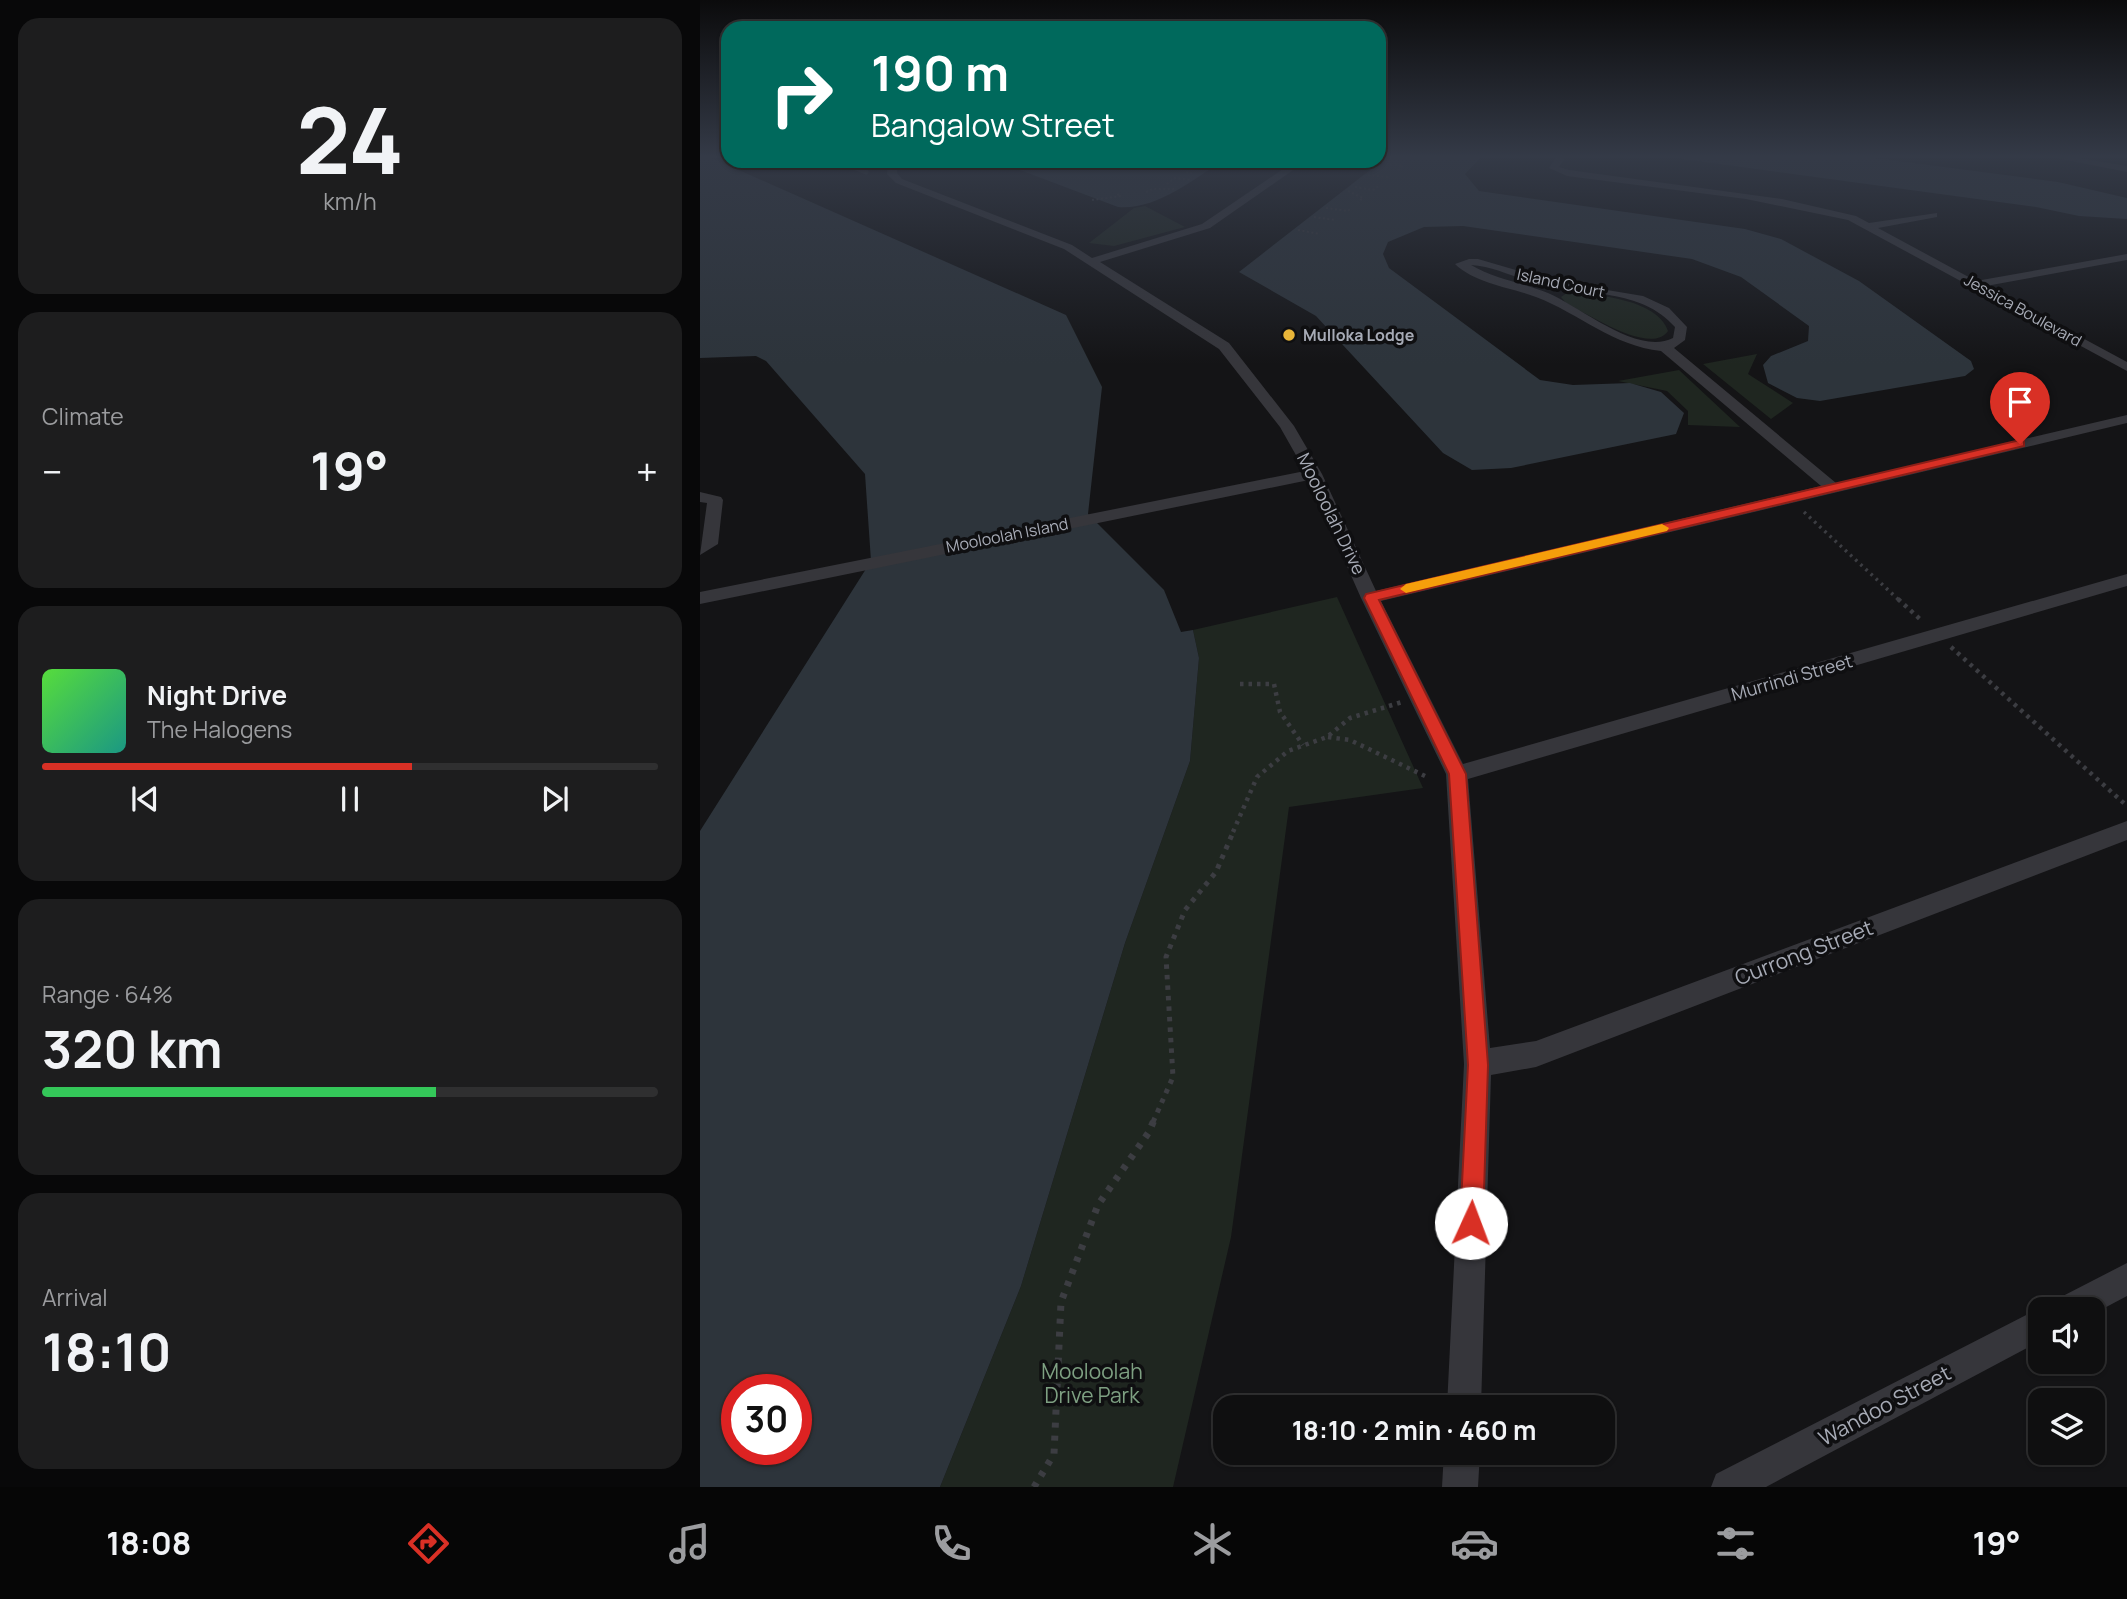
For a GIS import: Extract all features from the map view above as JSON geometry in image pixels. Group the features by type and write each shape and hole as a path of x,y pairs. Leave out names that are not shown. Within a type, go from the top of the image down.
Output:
{"street":[{"name":"Mooloolah Drive","path":"1013,225 1069,247 1224,346 1287,426 1314,474 1370,598 1457,774 1478,1065 1464,1395"},
{"path":"1093,261 1207,225"},
{"name":"Jessica Boulevard","path":"1869,226 2127,367"},
{"path":"1976,284 2127,257"},
{"name":"Island Court","path":"1475,261 1562,286 1635,297 1665,310 1681,327 1679,340 1665,347 1649,347 1618,337 1545,296 1461,264 1475,261"},
{"path":"1545,296 1562,286"},
{"path":"1665,347 1833,488"},
{"path":"1370,598 2127,419"},
{"name":"Mooloolah Island","path":"700,598 1314,474"},
{"path":"700,497 715,500 710,544 700,550"},
{"name":"Murrindi Street","path":"1457,774 2127,580"},
{"name":"Currong Street","path":"1478,1065 1536,1054 2127,831"},
{"path":"2093,1297 2127,1279"},
{"name":"Wandoo Street","path":"1729,1487 2028,1330"},
{"path":"1460,1487 1461,1465"}],"path":[{"path":"1298,230 1320,234"},
{"path":"1788,498 2127,806"},
{"path":"1240,684 1274,684 1280,712 1303,745"},
{"path":"1034,1487 1054,1454 1061,1302 1098,1205 1150,1132 1173,1077 1166,957 1185,910 1216,872 1257,777 1288,751 1327,737 1350,718 1419,695"},
{"path":"1327,737 1350,740 1425,776"}],"green space":[{"path":"1112,225 1185,227 1114,246 1089,243"},
{"path":"1567,293 1609,297 1639,305 1662,320 1668,331 1660,337 1648,339 1634,336 1566,303 1561,297"},
{"path":"1757,354 1748,374 1793,403 1771,419 1703,364"},
{"path":"1679,370 1740,427 1688,425 1688,411 1667,391 1618,381"},
{"name":"Mooloolah Drive Park","path":"1337,597 1423,788 1289,807 1231,1237 1173,1487 940,1487 1021,1286 1125,943 1190,761 1199,658 1193,630"}],"shaded area":[{"path":"700,225 864,225 1066,315 1102,387 1088,514 1164,590 1181,632 1193,630 1199,658 1190,761 1125,943 1021,1286 940,1487 700,1487 700,831 871,561 865,474 766,361 756,356 700,358"},
{"path":"1299,225 1720,225 1781,239 1859,281 1971,361 1974,369 1965,376 1820,401 1797,398 1768,383 1763,365 1771,356 1808,341 1809,326 1741,277 1692,259 1463,226 1424,227 1388,242 1383,254 1389,268 1540,380 1573,385 1630,383 1661,392 1684,413 1676,434 1511,468 1472,470 1443,453 1316,316 1239,272"}],"slow traffic":[{"path":"1406,589 1662,528"}],"place":[{"name":"Mulloka Lodge","path":"1289,335"}],"route":[{"path":"1471,1223 1478,1065 1457,774 1370,598 2020,444"}]}
